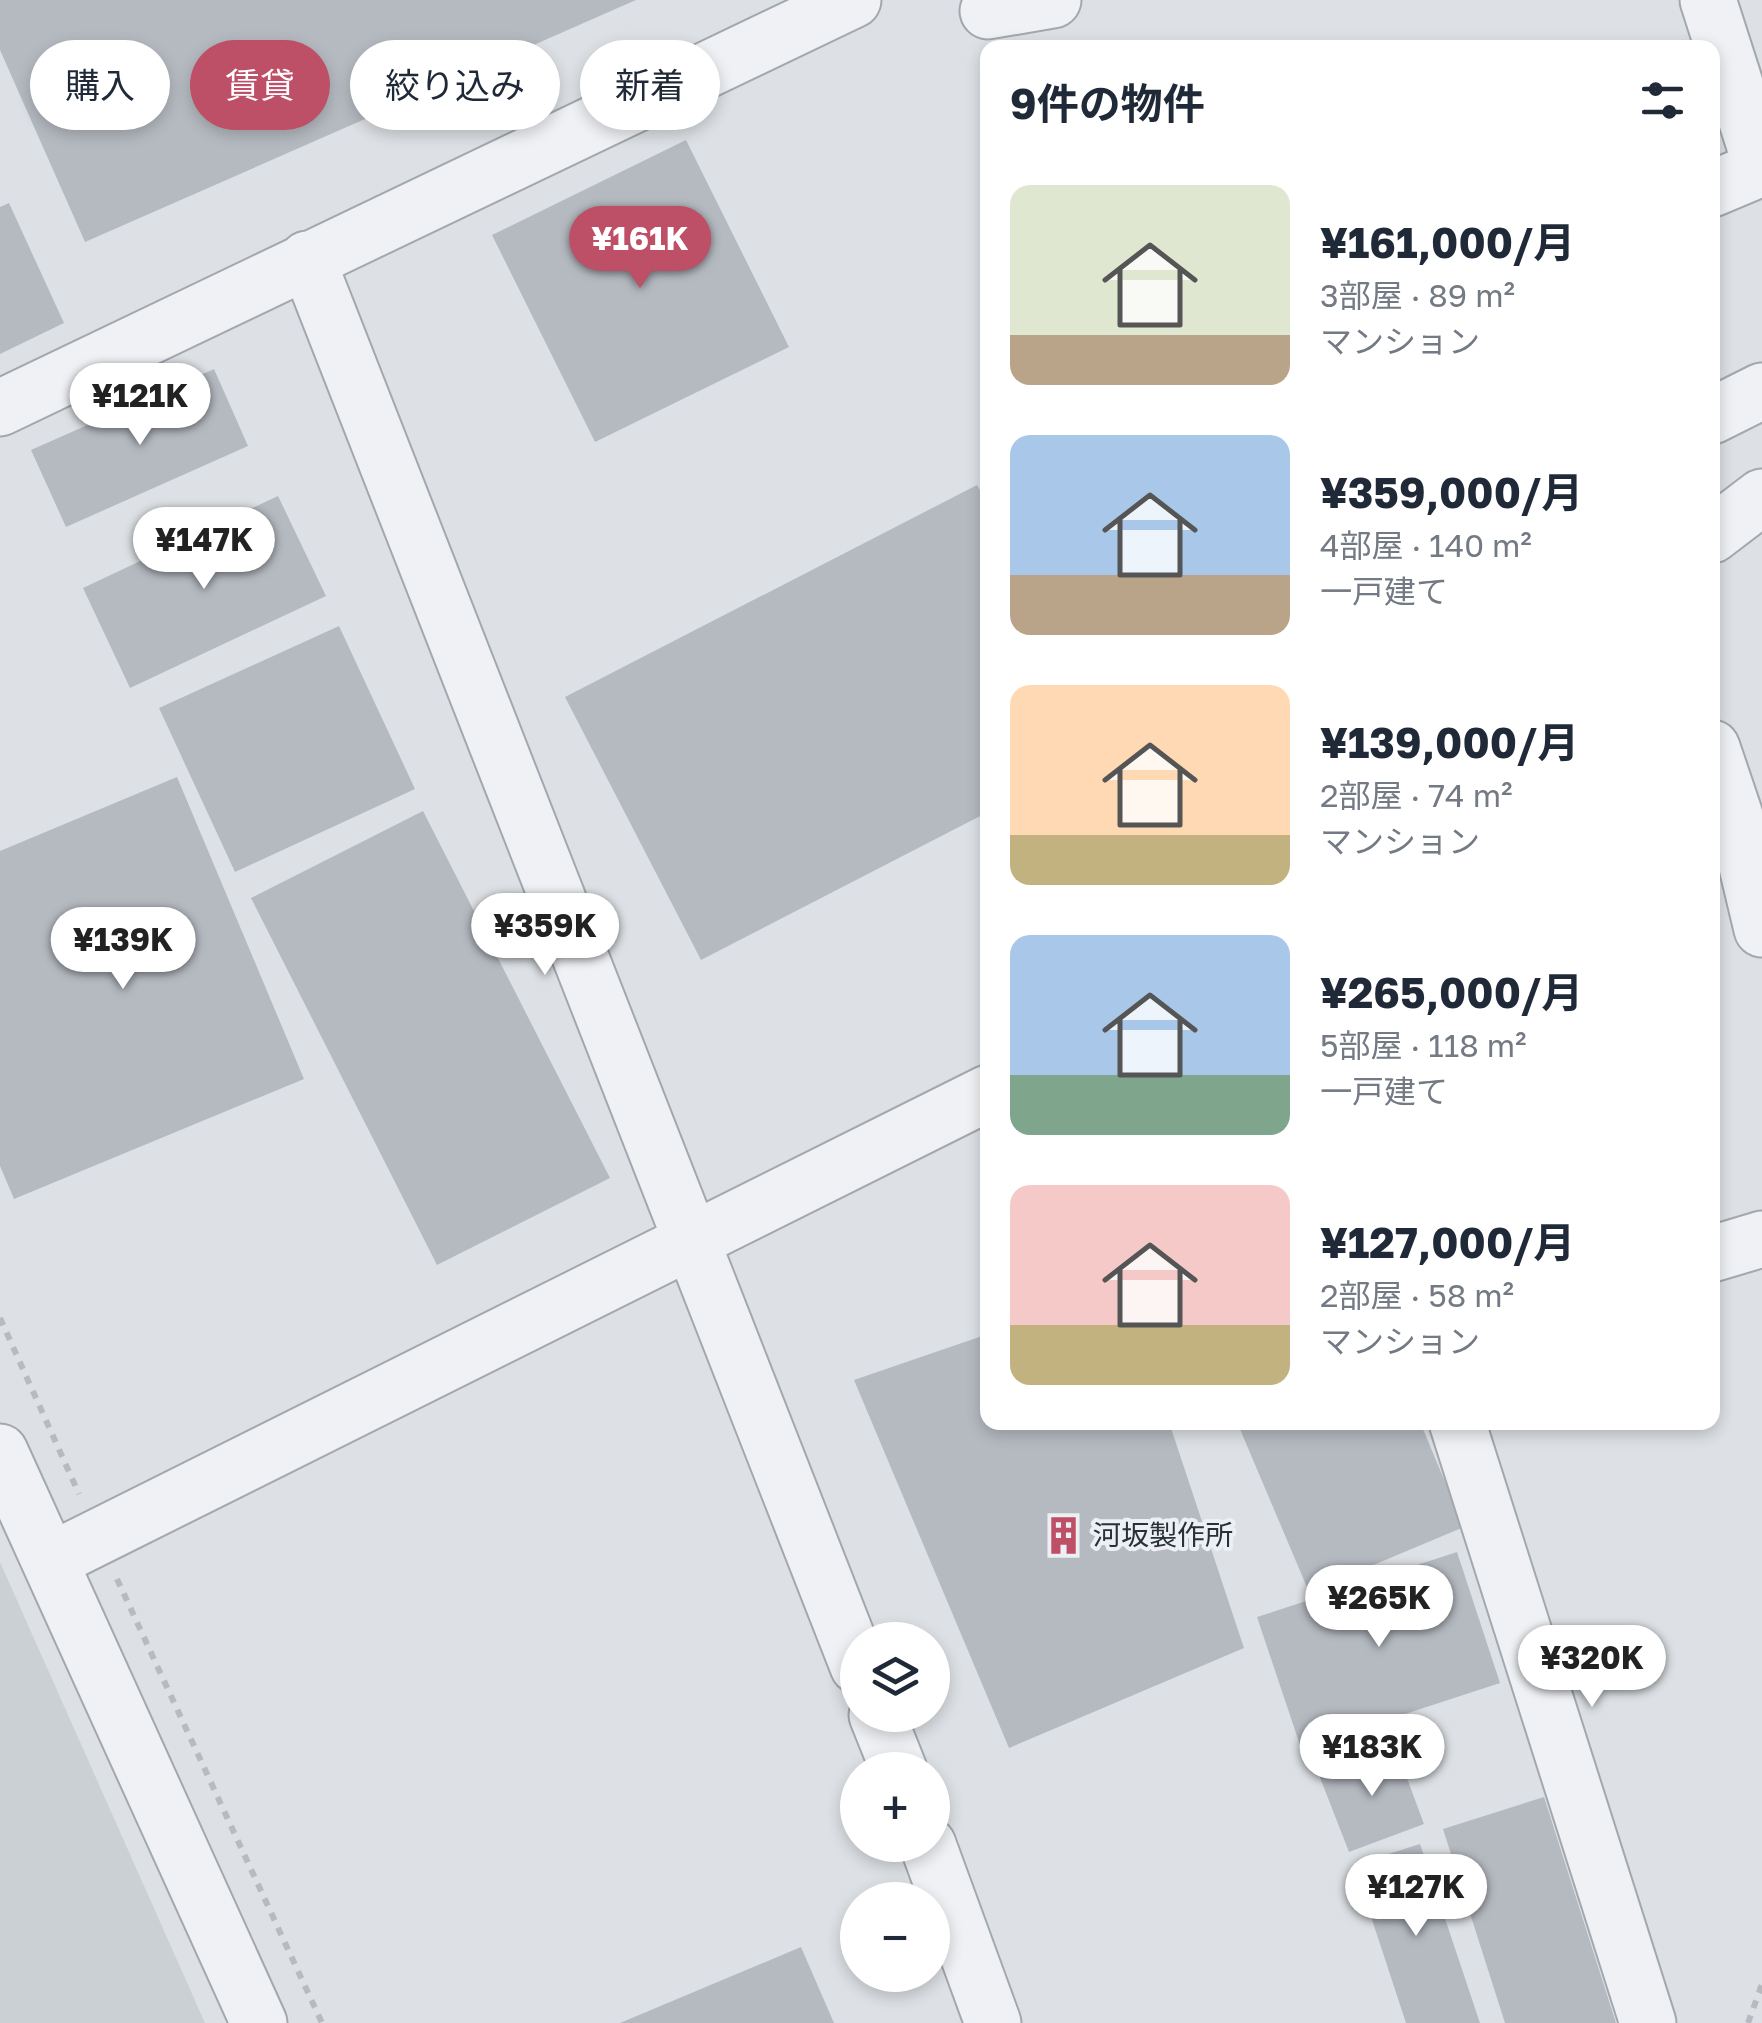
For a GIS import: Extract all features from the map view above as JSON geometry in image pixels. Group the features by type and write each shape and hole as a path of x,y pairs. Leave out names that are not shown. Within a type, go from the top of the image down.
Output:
{"street":[{"path":"0,408 853,0"},
{"path":"990,20 1053,0"},
{"path":"1708,0 1747,70 1760,157 1720,184"},
{"path":"307,260 840,1622"},
{"path":"1720,412 1762,391"},
{"path":"1720,530 1762,497"},
{"path":"1720,783 1762,929"},
{"path":"50,1561 688,1239 980,1097"},
{"path":"1720,1252 1762,1239"},
{"path":"1460,1430 1648,2023"},
{"path":"0,1452 259,2023"},
{"path":"934,1862 993,2023"}],"path":[{"path":"0,1318 322,2023"},
{"path":"1748,2023 1762,1984"}],"shaded area":[{"path":"0,1562 205,2023 0,2023"}],"building":[{"path":"0,0 636,0 545,40 350,40 350,126 85,242 35,130 170,130 170,40 30,40 30,118 0,50"},
{"path":"686,140 789,347 595,442 492,235"},
{"path":"9,203 64,323 0,354 0,207"},
{"path":"214,369 248,446 66,527 31,450"},
{"path":"977,485 980,490 980,816 701,960 565,697"},
{"path":"278,496 326,596 130,688 83,588"},
{"path":"339,626 415,789 235,872 159,708"},
{"path":"177,777 304,1079 14,1199 0,1166 0,851"},
{"path":"423,811 610,1178 437,1265 251,898"},
{"name":"河坂製作所","path":"980,1337 980,1430 1172,1430 1244,1648 1009,1748 854,1380"},
{"path":"1240,1430 1423,1430 1464,1527 1309,1592"},
{"path":"1457,1552 1500,1683 1301,1748 1257,1617"},
{"path":"1395,1746 1424,1824 1349,1852 1319,1775"},
{"path":"1544,1797 1616,2023 1505,2023 1443,1829"},
{"path":"1420,1844 1480,2023 1406,2023 1354,1865"},
{"path":"801,1947 834,2023 620,2023"}],"place":[{"name":"河坂製作所","path":"1063,1535"}]}
